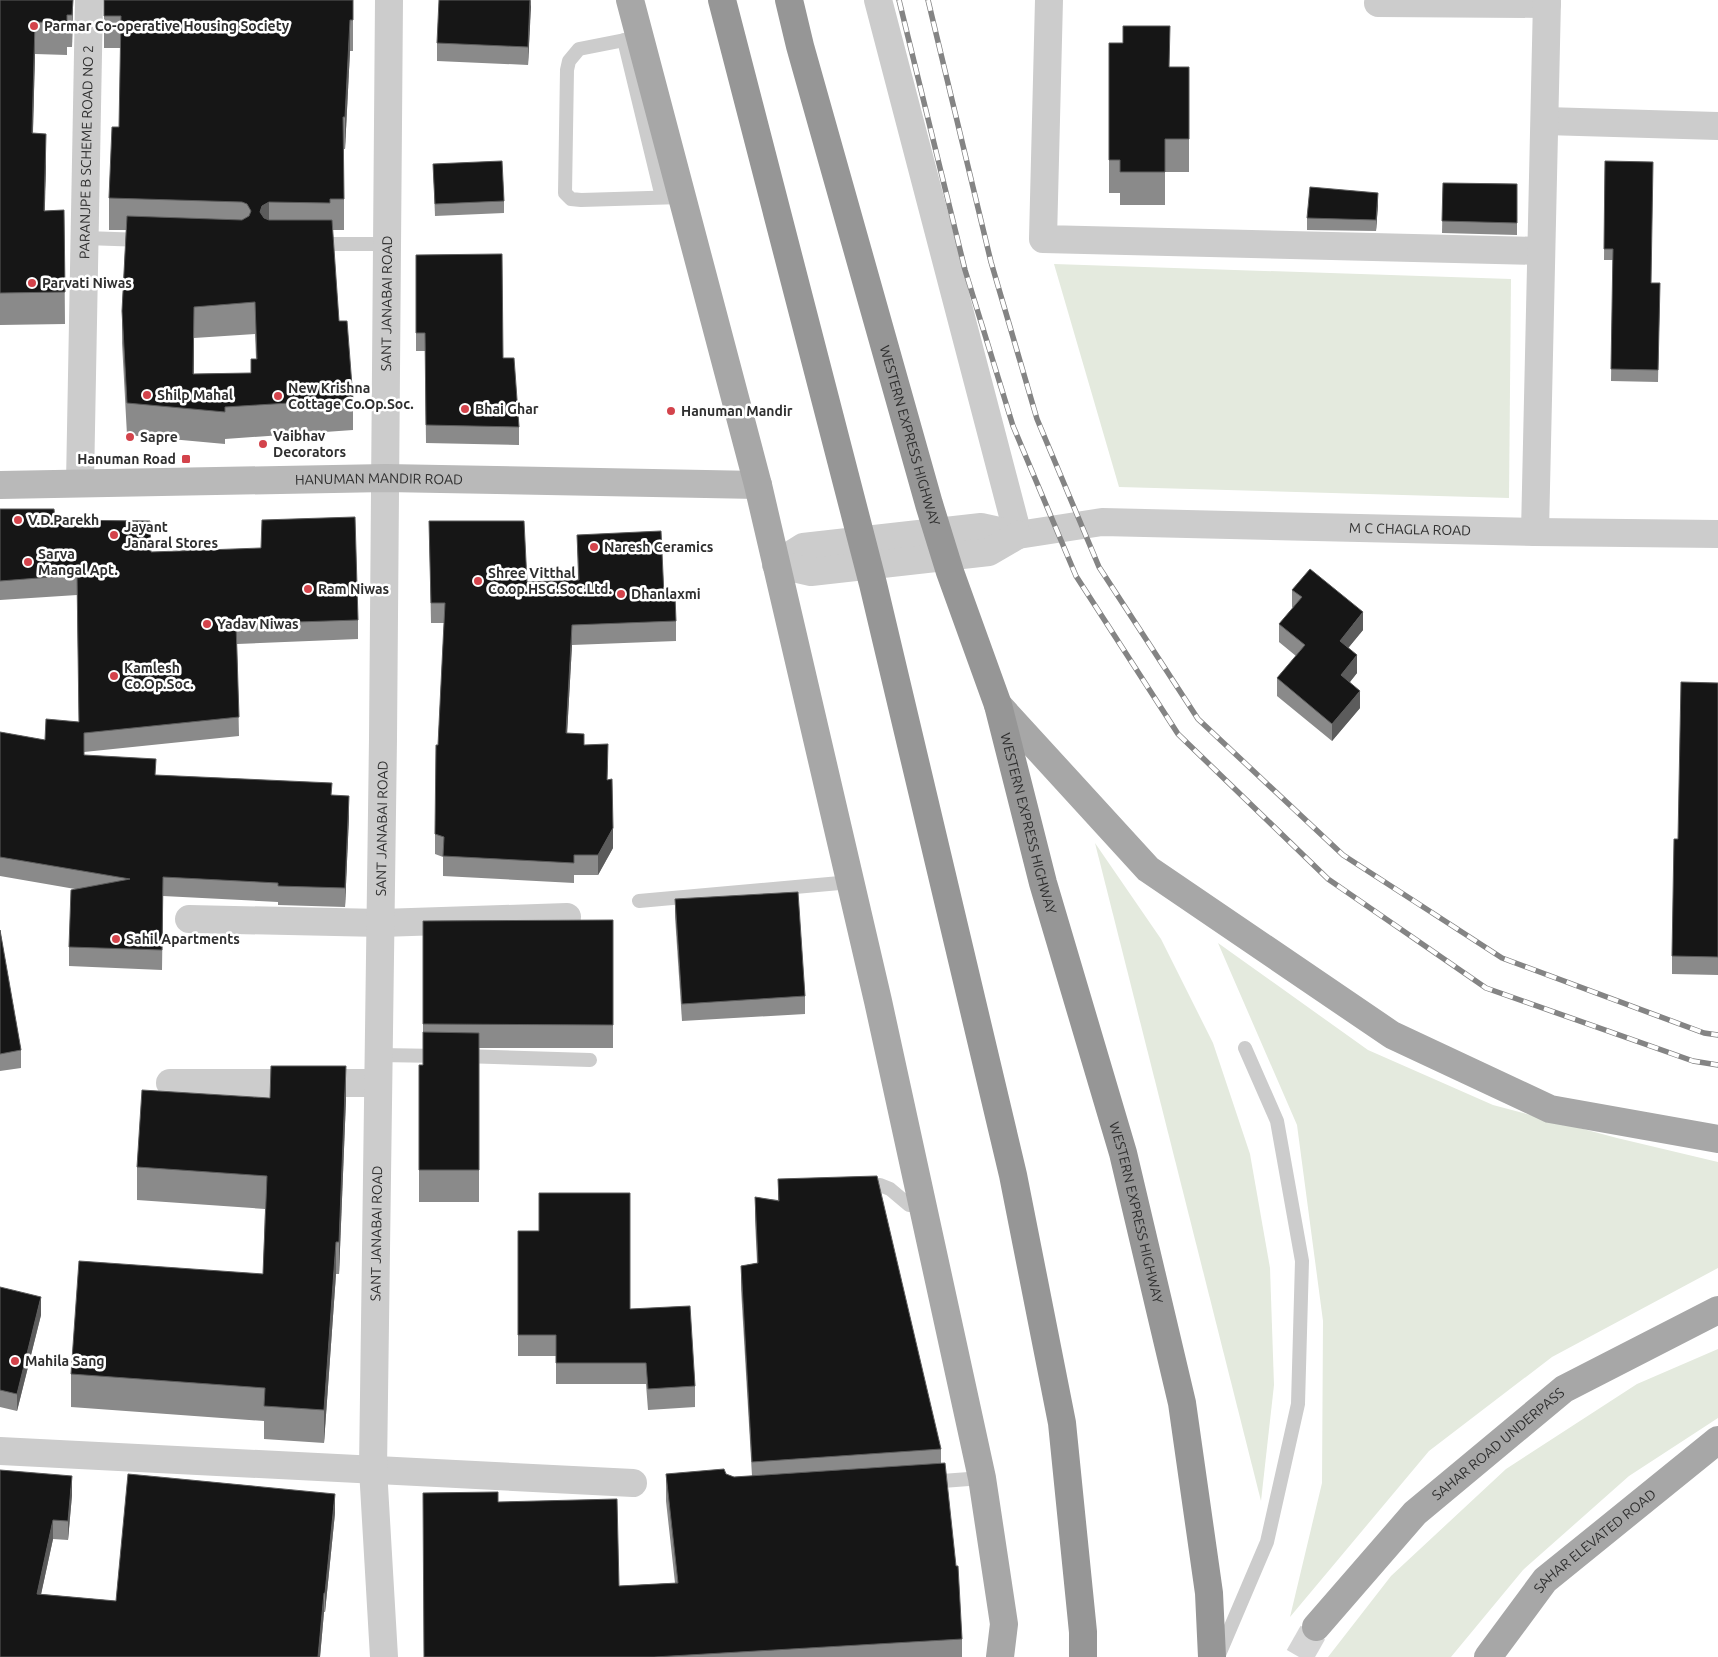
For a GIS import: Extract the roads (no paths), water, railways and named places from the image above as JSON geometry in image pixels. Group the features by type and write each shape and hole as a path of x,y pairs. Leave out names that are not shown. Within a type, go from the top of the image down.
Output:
{"highway":[{"path":"722,0 873,584 1013,1175 1062,1423 1083,1632 1083,1657"},
{"name":"WESTERN EXPRESS HIGHWAY","path":"789,0 800,46 929,504 950,572 998,705 1043,883 1123,1153 1182,1403 1209,1593 1212,1657"}],"main road":[{"path":"630,0 632,39 672,197 758,485 851,882 982,1478 1004,1624 1000,1657"},
{"path":"998,705 1148,869 1392,1035 1550,1109 1718,1139"},
{"name":"SAHAR ROAD UNDERPASS","path":"1316,1627 1415,1513 1564,1389 1718,1310"},
{"name":"SAHAR ELEVATED ROAD","path":"1488,1657 1545,1580 1718,1440"}],"street":[{"name":"PARANJPE B SCHEME ROAD NO 2","path":"80,483 89,0"},
{"name":"SANT JANABAI ROAD","path":"384,1657 373,1469 386,478 389,0"},
{"path":"776,564 803,547 981,527 1018,535 878,0"},
{"path":"1049,0 1044,239 1541,251"},
{"path":"1378,3 1547,2 1535,532"},
{"path":"1544,122 1718,126"},
{"name":"HANUMAN MANDIR ROAD","path":"0,485 386,478 758,485"},
{"name":"M C CHAGLA ROAD","path":"1018,535 1102,522 1535,532 1718,534"},
{"path":"189,918 381,923 567,917"},
{"path":"170,1082 378,1084"},
{"path":"0,1451 633,1483"}],"lane":[{"path":"632,39 579,49 569,61 567,70 565,193 571,199 581,200 672,197"},
{"path":"85,238 153,240"},
{"path":"307,244 387,244"},
{"path":"639,901 851,882"},
{"path":"1218,1657 1267,1542 1298,1404 1302,1261 1277,1121 1245,1048"},
{"path":"379,1055 590,1060"},
{"path":"851,1186 880,1185 890,1189 909,1205 922,1203"},
{"path":"917,1483 982,1478"}],"tunnel":[{"path":"1299,1657 1316,1627"}],"railway":[{"path":"899,0 965,270 1013,426 1076,576 1178,734 1328,879 1486,988 1693,1061 1718,1065"},
{"path":"928,0 991,262 1037,419 1099,567 1198,719 1343,855 1502,958 1704,1033 1718,1035"}],"place":[{"name":"Parmar Co-operative Housing Society","path":"34,26"},
{"name":"Parvati Niwas","path":"32,283"},
{"name":"Shilp Mahal","path":"147,395"},
{"name":"New Krishna Cottage Co.Op.Soc.","path":"278,396"},
{"name":"Bhai Ghar","path":"465,409"},
{"name":"Hanuman Mandir","path":"671,411"},
{"name":"Sapre","path":"130,437"},
{"name":"Vaibhav Decorators","path":"263,444"},
{"name":"Hanuman Road","path":"186,459"},
{"name":"V.D.Parekh","path":"18,520"},
{"name":"Jayant Janaral Stores","path":"114,535"},
{"name":"Naresh Ceramics","path":"594,547"},
{"name":"Sarva Mangal Apt.","path":"28,562"},
{"name":"Shree Vitthal Co.op.HSG.Soc.Ltd.","path":"478,581"},
{"name":"Ram Niwas","path":"308,589"},
{"name":"Dhanlaxmi","path":"621,594"},
{"name":"Yadav Niwas","path":"207,624"},
{"name":"Kamlesh Co.Op.Soc.","path":"114,676"},
{"name":"Sahil Apartments","path":"116,939"},
{"name":"Mahila Sang","path":"15,1361"}]}
